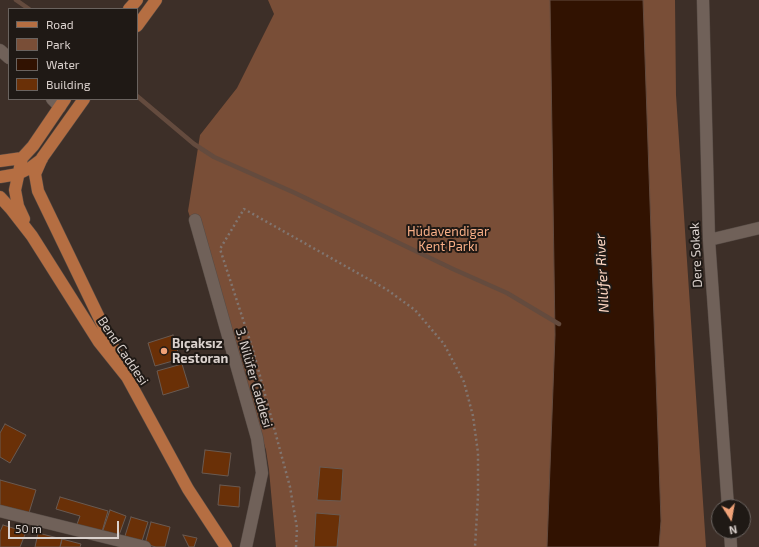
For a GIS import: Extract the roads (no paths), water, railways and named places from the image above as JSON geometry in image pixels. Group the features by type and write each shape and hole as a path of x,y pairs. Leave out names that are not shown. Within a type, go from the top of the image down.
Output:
{"main road":[{"path":"130,8 137,0"},
{"path":"139,23 156,0"},
{"path":"38,190 35,174 42,158 83,100"},
{"path":"32,236 18,206 15,190 20,168 59,102"},
{"path":"0,161 20,168 30,168 42,158"},
{"path":"0,177 20,168"},
{"path":"20,168 31,179 38,190 127,377"},
{"name":"Bend Caddesi","path":"0,197 32,236 99,342 127,377 188,489 226,547"}],"street":[{"name":"Dere Sokak","path":"703,0 709,240 727,499"},
{"path":"0,50 8,57"},
{"name":"3. Nilüfer Caddesi","path":"195,220 258,445 262,473 246,547"},
{"path":"709,240 759,228"},
{"path":"0,511 145,547"}],"water":[{"name":"Nilüfer River","path":"550,0 643,0 661,521 659,547 547,547 555,335"}],"waterway":[{"path":"16,0 28,8"},
{"path":"138,97 194,144 214,157 295,193 453,269 507,293 559,324"}],"place":[{"name":"Bıçaksız Restoran","path":"164,351"}],"park label":[{"name":"Hüdavendigar Kent Parkı","path":"448,240"}]}
